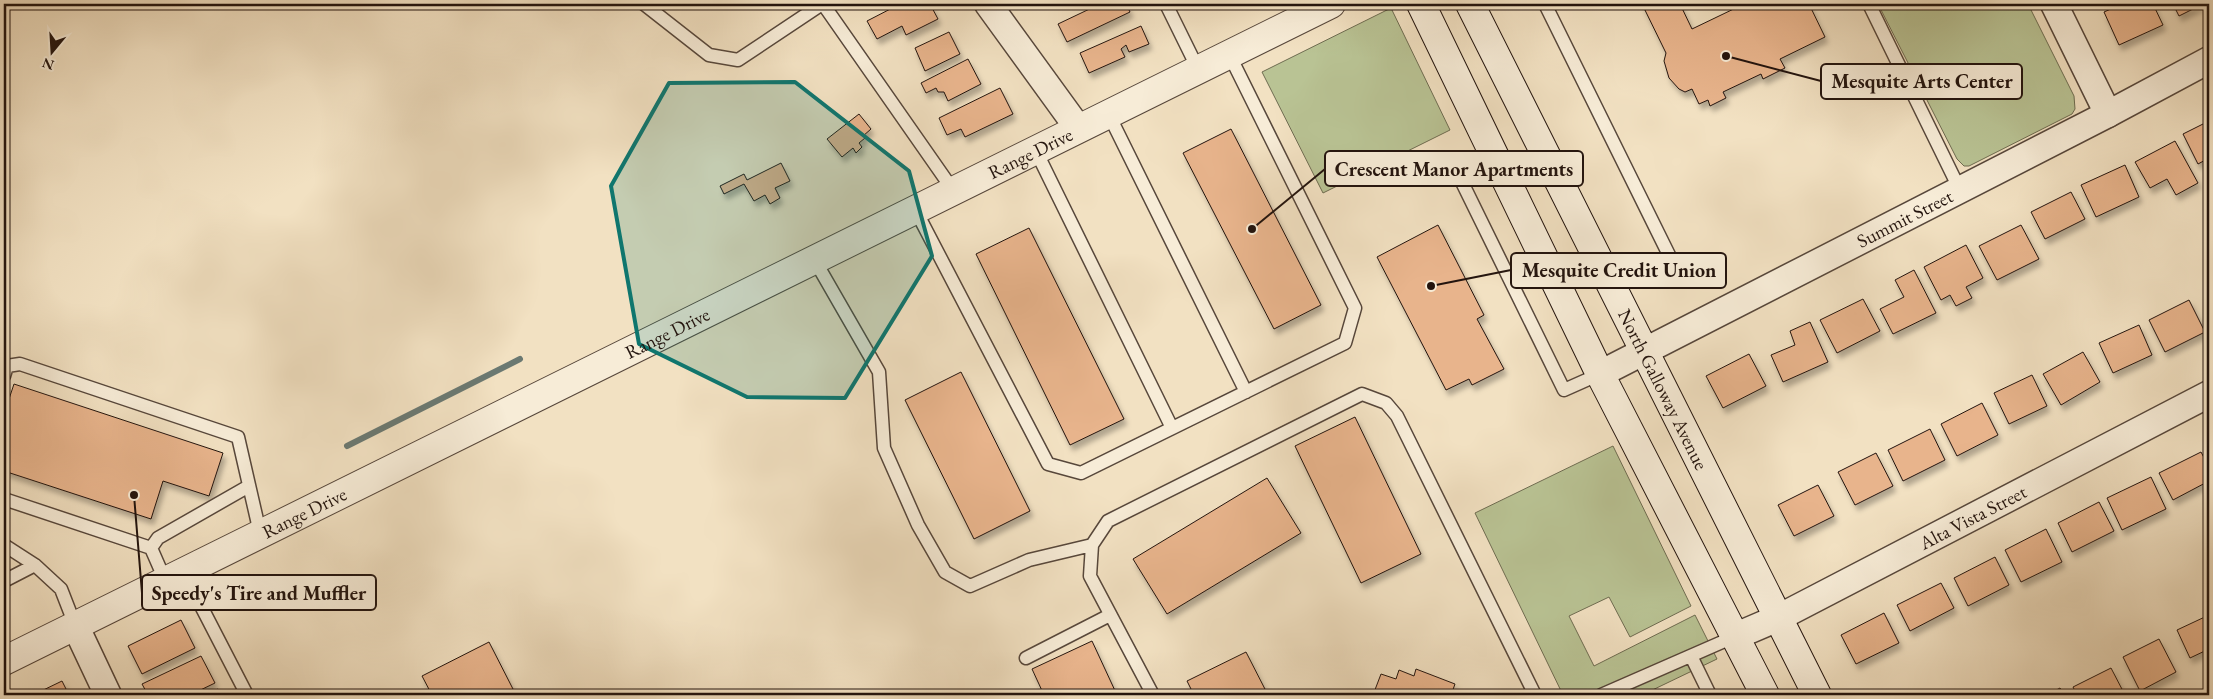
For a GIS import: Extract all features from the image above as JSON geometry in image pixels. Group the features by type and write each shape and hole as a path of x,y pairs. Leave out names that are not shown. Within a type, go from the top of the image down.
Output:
{"main road":[{"name":"Range Drive","path":"4,661 1331,4"},
{"path":"1422,4 1600,374 1765,695"},
{"name":"North Galloway Avenue","path":"1470,4 1817,695"}],"street":[{"path":"988,4 1078,128"},
{"path":"2054,4 2108,114"},
{"name":"Summit Street","path":"1600,374 2108,114 2209,60"},
{"name":"Alta Vista Street","path":"1736,636 1778,618 2209,394"},
{"path":"75,625 108,695"}],"lane":[{"path":"644,4 709,55 738,60 822,4 953,190"},
{"path":"1166,4 1198,69"},
{"path":"1545,4 1670,256 1610,283"},
{"path":"1869,4 1960,190"},
{"path":"915,209 1048,464 1081,472 1246,392 1344,343 1355,308 1229,54"},
{"path":"1108,113 1246,392"},
{"path":"1035,149 1172,428"},
{"path":"1494,154 1458,174 1564,390 1600,374"},
{"path":"814,259 879,372 884,448 918,525 945,572 970,586 1029,560 1092,545"},
{"path":"4,376 7,366 20,364 238,437 260,533"},
{"path":"1153,695 1090,576 1092,545 1108,521 1362,394 1386,403 1397,416 1535,695"},
{"path":"152,548 158,538 249,486"},
{"path":"4,499 152,548 174,576 247,695"},
{"path":"4,545 35,565 61,589 75,625"},
{"path":"4,581 35,565"},
{"path":"1026,658 1110,615"},
{"path":"1601,695 1736,636"},
{"path":"1691,656 1710,695"}],"highlighted area":[{"path":"795,82 909,171 932,256 845,398 747,397 639,344 611,186 669,83"}],"green space":[{"path":"1878,4 2028,4 2074,96 2075,109 2072,114 1969,166 1964,166 1957,159"},
{"path":"1391,8 1450,130 1323,193 1262,72"},
{"path":"1613,446 1691,606 1630,637 1609,597 1569,616 1594,666 1695,615 1717,659 1642,695 1563,695 1475,513"}],"building":[{"path":"900,4 930,4 938,19 906,35 902,26 877,39 867,21"},
{"path":"1100,4 1126,4 1130,12 1067,42 1058,24"},
{"path":"1642,4 1680,4 1692,29 1744,4 1809,4 1825,37 1780,59 1785,68 1763,79 1761,74 1723,92 1726,98 1710,106 1708,100 1699,104 1692,89 1685,92 1679,89 1669,78 1664,61 1666,53"},
{"path":"2122,4 2153,4 2163,25 2119,45 2104,12"},
{"path":"2173,4 2203,4 2179,16"},
{"path":"1141,26 1149,44 1129,52 1126,45 1121,49 1125,57 1089,73 1080,53"},
{"path":"949,32 960,54 925,71 915,48"},
{"path":"968,59 981,84 948,101 944,92 938,92 936,88 926,93 921,83"},
{"path":"1000,88 1013,114 965,137 961,129 947,135 939,118"},
{"path":"859,114 871,129 863,136 865,138 859,143 862,147 856,153 853,148 842,157 827,139"},
{"path":"2209,121 2209,158 2198,164 2183,134"},
{"path":"1231,129 1321,305 1274,329 1183,153"},
{"path":"2175,141 2198,183 2176,195 2167,179 2150,188 2135,162"},
{"path":"781,163 790,181 775,188 780,198 770,204 765,195 754,201 744,184 724,194 720,186 744,174 747,180"},
{"path":"2125,165 2139,197 2096,217 2081,185"},
{"path":"2071,192 2085,219 2045,239 2031,212"},
{"path":"1438,225 1484,315 1477,319 1504,369 1472,385 1469,379 1446,390 1377,257"},
{"path":"2021,225 2039,259 1997,280 1979,246"},
{"path":"1029,228 1124,419 1070,445 976,254"},
{"path":"1966,245 1983,278 1966,287 1972,298 1956,306 1950,295 1941,300 1924,267"},
{"path":"1914,270 1936,313 1893,334 1880,309 1904,297 1895,280"},
{"path":"2209,294 2209,309 2204,297"},
{"path":"1863,299 1880,331 1837,353 1820,320"},
{"path":"2189,300 2205,332 2165,352 2149,320"},
{"path":"1810,322 1828,362 1783,382 1771,355 1795,345 1790,331"},
{"path":"2139,325 2152,355 2113,373 2099,343"},
{"path":"2083,352 2100,382 2061,405 2043,374"},
{"path":"1749,354 1766,386 1723,408 1706,376"},
{"path":"961,372 1030,511 974,539 905,400"},
{"path":"2032,375 2047,406 2009,424 1994,393"},
{"path":"14,384 223,453 209,496 163,481 151,519 4,471 4,414"},
{"path":"1982,403 1998,435 1957,456 1941,424"},
{"path":"1355,417 1421,554 1361,583 1295,446"},
{"path":"1930,429 1945,460 1903,481 1888,450"},
{"path":"2201,452 2209,467 2209,481 2173,500 2159,473"},
{"path":"1876,453 1893,486 1855,505 1838,472"},
{"path":"2151,477 2166,509 2122,530 2107,498"},
{"path":"1267,478 1301,533 1167,614 1133,559"},
{"path":"1818,485 1834,516 1794,536 1778,505"},
{"path":"2099,502 2114,531 2072,552 2058,523"},
{"path":"2046,529 2062,562 2021,582 2005,550"},
{"path":"1995,557 2009,585 1968,606 1954,578"},
{"path":"1941,583 1954,608 1910,631 1897,605"},
{"path":"1884,613 1899,643 1856,664 1841,635"},
{"path":"2209,615 2209,649 2190,658 2177,630"},
{"path":"181,620 195,648 142,674 128,646"},
{"path":"2159,639 2176,672 2140,691 2123,657"},
{"path":"1092,641 1117,695 1044,695 1032,669"},
{"path":"489,642 514,691 506,695 432,695 422,676"},
{"path":"1246,652 1268,695 1194,695 1187,681"},
{"path":"201,656 215,683 190,695 148,695 142,684"},
{"path":"2111,668 2125,695 2077,695 2073,687"},
{"path":"1416,669 1455,684 1451,695 1373,695 1381,674 1396,679 1399,670 1414,676"},
{"path":"62,681 69,695 33,695"},
{"path":"2060,688 2065,695 2047,695"},
{"path":"218,689 221,695 206,695"}],"waterway":[{"path":"347,446 520,359"}],"place":[{"name":"Mesquite Arts Center","path":"1726,56"},
{"name":"Crescent Manor Apartments","path":"1252,229"},
{"name":"Mesquite Credit Union","path":"1431,286"},
{"name":"Speedy's Tire and Muffler","path":"134,495"}]}
